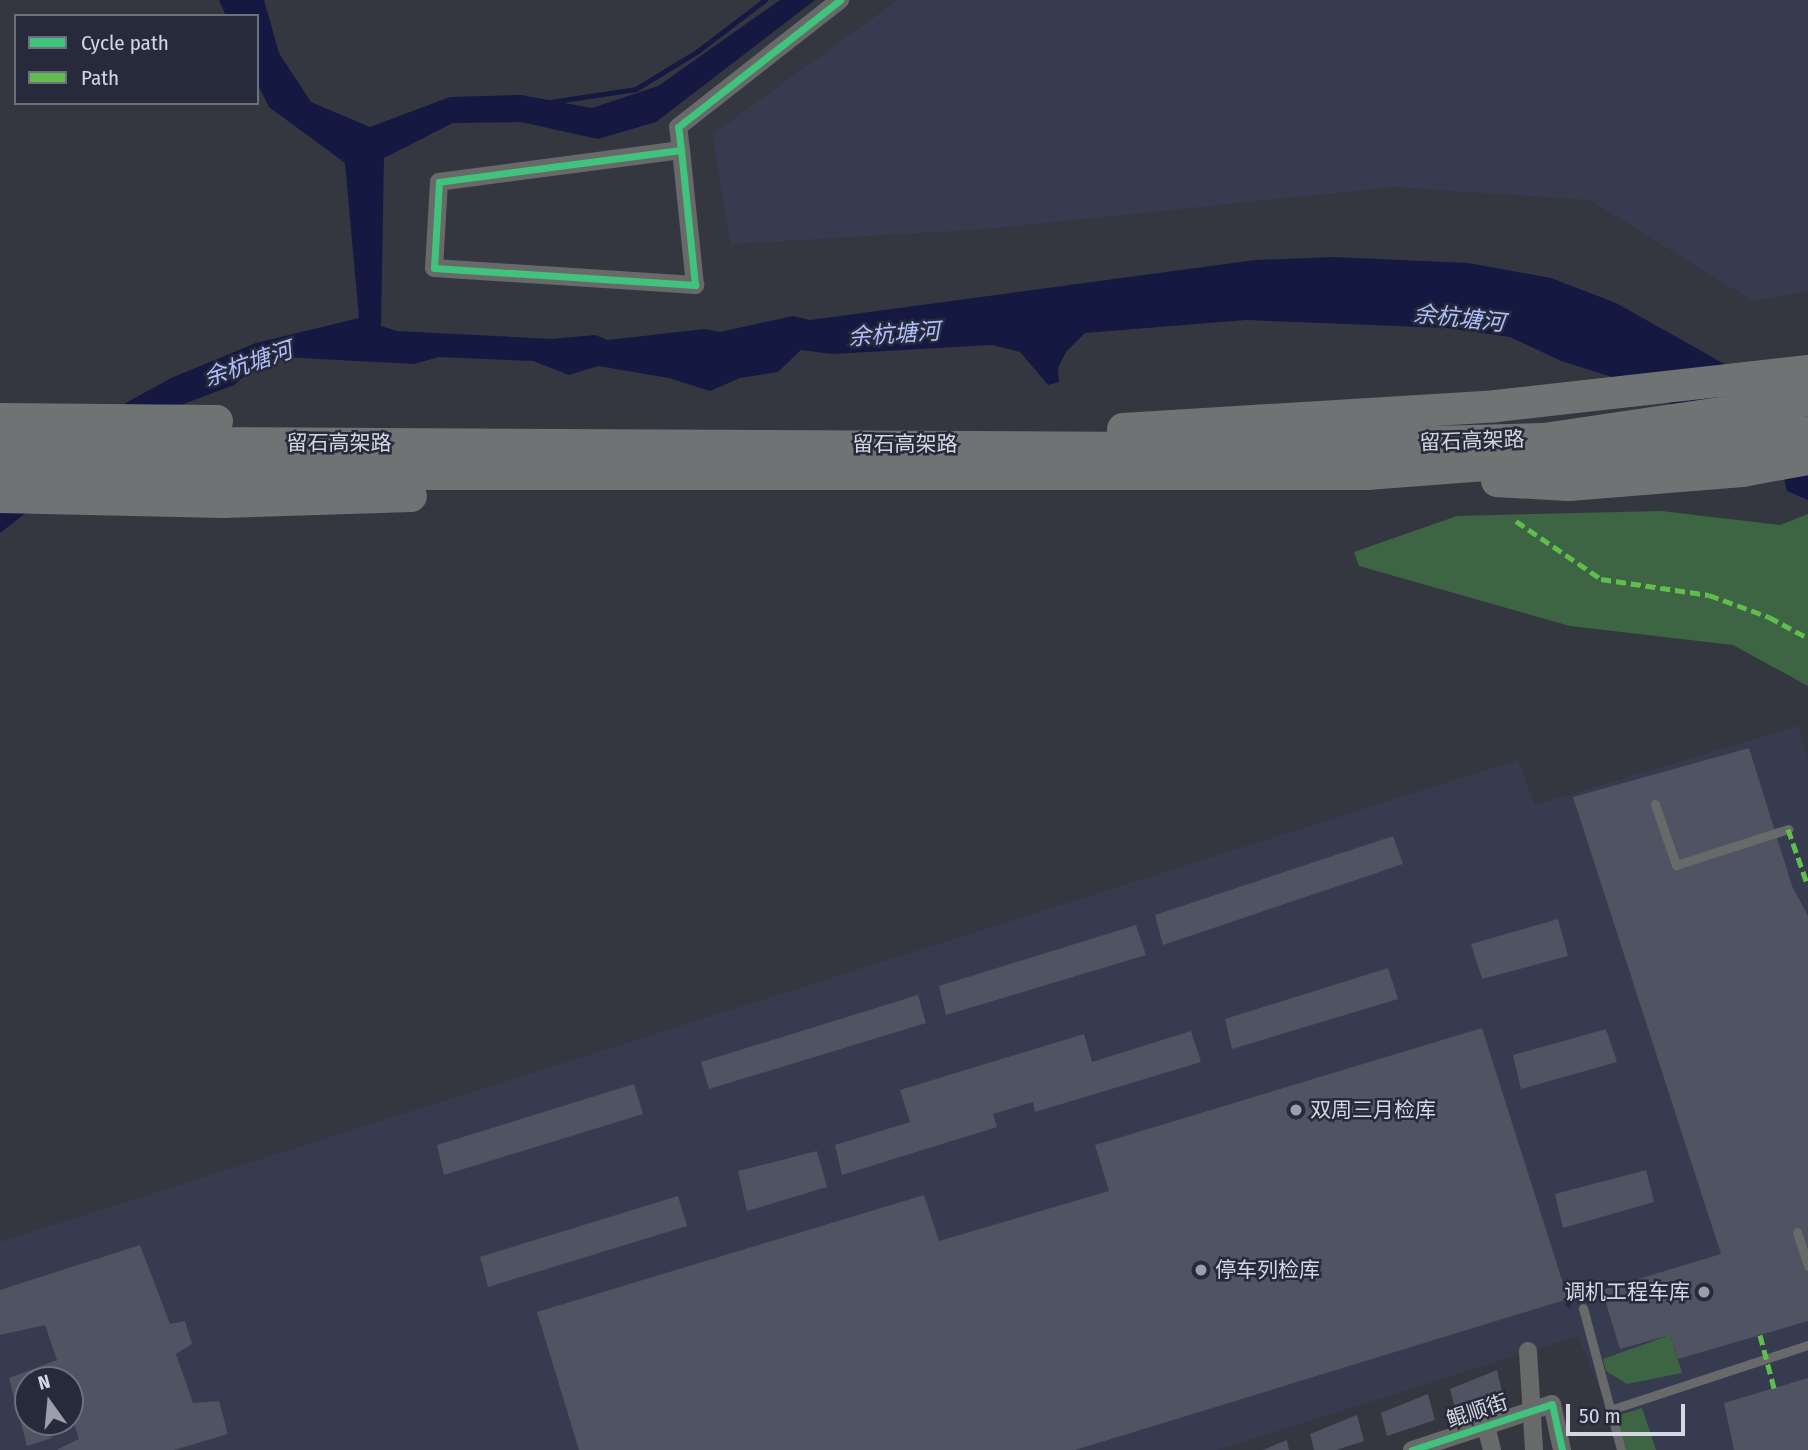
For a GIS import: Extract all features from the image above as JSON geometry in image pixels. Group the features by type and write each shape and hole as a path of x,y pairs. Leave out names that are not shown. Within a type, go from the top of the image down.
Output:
{"highway":[{"path":"952,444 1496,407 1808,371"},
{"name":"留石高架路","path":"0,442 952,444 1149,448 1544,439 1808,400"},
{"path":"0,419 432,423 669,444"},
{"name":"留石高架路","path":"0,474 659,477 1367,474 1660,452 1808,432"},
{"path":"1367,474 1569,485 1742,471 1808,459"},
{"path":"0,497 223,502 430,496 659,477"}],"street":[{"path":"681,150 439,182 434,268 695,285 681,150 678,127 840,0"},
{"path":"1528,1351 1534,1450"},
{"name":"鲲顺街","path":"1412,1450 1552,1404 1562,1450"},
{"path":"1486,1426 1492,1450"}],"lane":[{"path":"1655,804 1676,865 1788,829"},
{"path":"1797,1232 1808,1266"},
{"path":"1583,1308 1622,1450"},
{"path":"1610,1410 1808,1345"}],"shaded area":[{"path":"898,0 1808,0 1808,291 1753,301 1590,200 1394,187 986,229 730,244 713,134"},
{"path":"1798,726 1808,761 1808,1450 1624,1450 1578,1336 1217,1450 0,1450 0,1242 1518,760 1535,805"}],"green space":[{"path":"1661,511 1780,525 1808,514 1808,686 1733,645 1570,626 1359,566 1354,552 1457,516"},
{"path":"1670,1335 1682,1373 1627,1384 1606,1371 1603,1359"},
{"path":"1642,1408 1656,1450 1626,1450 1616,1416"}],"water":[{"name":"余杭塘河","path":"219,0 264,0 279,53 311,102 370,127 450,97 521,95 592,108 658,86 780,0 815,0 656,122 598,139 521,122 453,123 384,158 381,326 397,331 552,339 595,335 608,340 705,329 720,332 793,316 810,320 1255,260 1334,257 1468,263 1551,278 1616,303 1808,411 1808,500 1787,491 1780,462 1628,382 1561,361 1510,337 1447,328 1246,320 1085,333 1066,352 1058,368 1059,382 1048,385 1020,352 992,345 832,354 801,350 778,372 740,378 710,391 669,378 598,366 569,375 533,361 439,357 414,364 282,357 259,363 234,385 149,417 0,533 0,489 88,425 116,413 124,404 171,378 256,343 359,318 345,163 269,107 259,87 259,14 225,14"}],"building":[{"path":"1749,748 1792,886 1808,916 1808,1321 1678,1359 1670,1335 1620,1349 1602,1290 1721,1254 1573,797"},
{"path":"1393,836 1403,864 1163,945 1155,915"},
{"path":"1558,919 1568,956 1482,979 1471,944"},
{"path":"1136,925 1146,955 946,1015 939,986"},
{"path":"1388,968 1398,999 1232,1049 1225,1019"},
{"path":"918,995 926,1023 709,1089 701,1062"},
{"name":"停车列检库","path":"1482,1028 1568,1299 1075,1450 579,1450 537,1312 924,1195 939,1241 1109,1191 1095,1145"},
{"path":"1606,1029 1617,1062 1521,1089 1513,1055"},
{"path":"1191,1031 1201,1062 1035,1112 1033,1102 993,1114 997,1127 842,1175 835,1145 910,1122 900,1090 1084,1034 1092,1062"},
{"path":"634,1084 643,1114 444,1175 437,1145"},
{"path":"817,1151 827,1187 747,1211 738,1171"},
{"path":"1646,1170 1654,1202 1563,1228 1555,1194"},
{"path":"678,1196 687,1226 488,1287 480,1257"},
{"path":"140,1245 170,1324 185,1321 192,1344 176,1354 193,1403 219,1401 228,1434 174,1450 56,1450 79,1439 78,1436 84,1436 84,1366 41,1366 57,1360 45,1325 0,1335 0,1290"},
{"path":"1497,1370 1503,1396 1456,1412 1450,1389"},
{"path":"14,1376 14,1397 9,1378"},
{"path":"1808,1378 1808,1450 1734,1450 1724,1403"},
{"path":"1428,1394 1435,1420 1387,1436 1381,1413"},
{"path":"1357,1415 1364,1441 1336,1450 1314,1450 1310,1434"},
{"path":"24,1436 51,1436 52,1438 27,1446"},
{"path":"1287,1440 1289,1450 1263,1450"}],"waterway":[{"path":"550,102 636,89 698,51 765,0"}],"marked path":[{"path":"1516,521 1601,579 1709,595 1769,617 1808,638"},
{"path":"1788,829 1808,886"},
{"path":"1760,1335 1774,1388"}],"cycle path":[{"path":"681,150 439,182 434,268 695,285 681,150 678,127 840,0"},
{"path":"1412,1450 1552,1404 1562,1450"}],"place":[{"name":"双周三月检库","path":"1296,1110"},
{"name":"停车列检库","path":"1201,1270"},
{"name":"调机工程车库","path":"1704,1292"}]}
